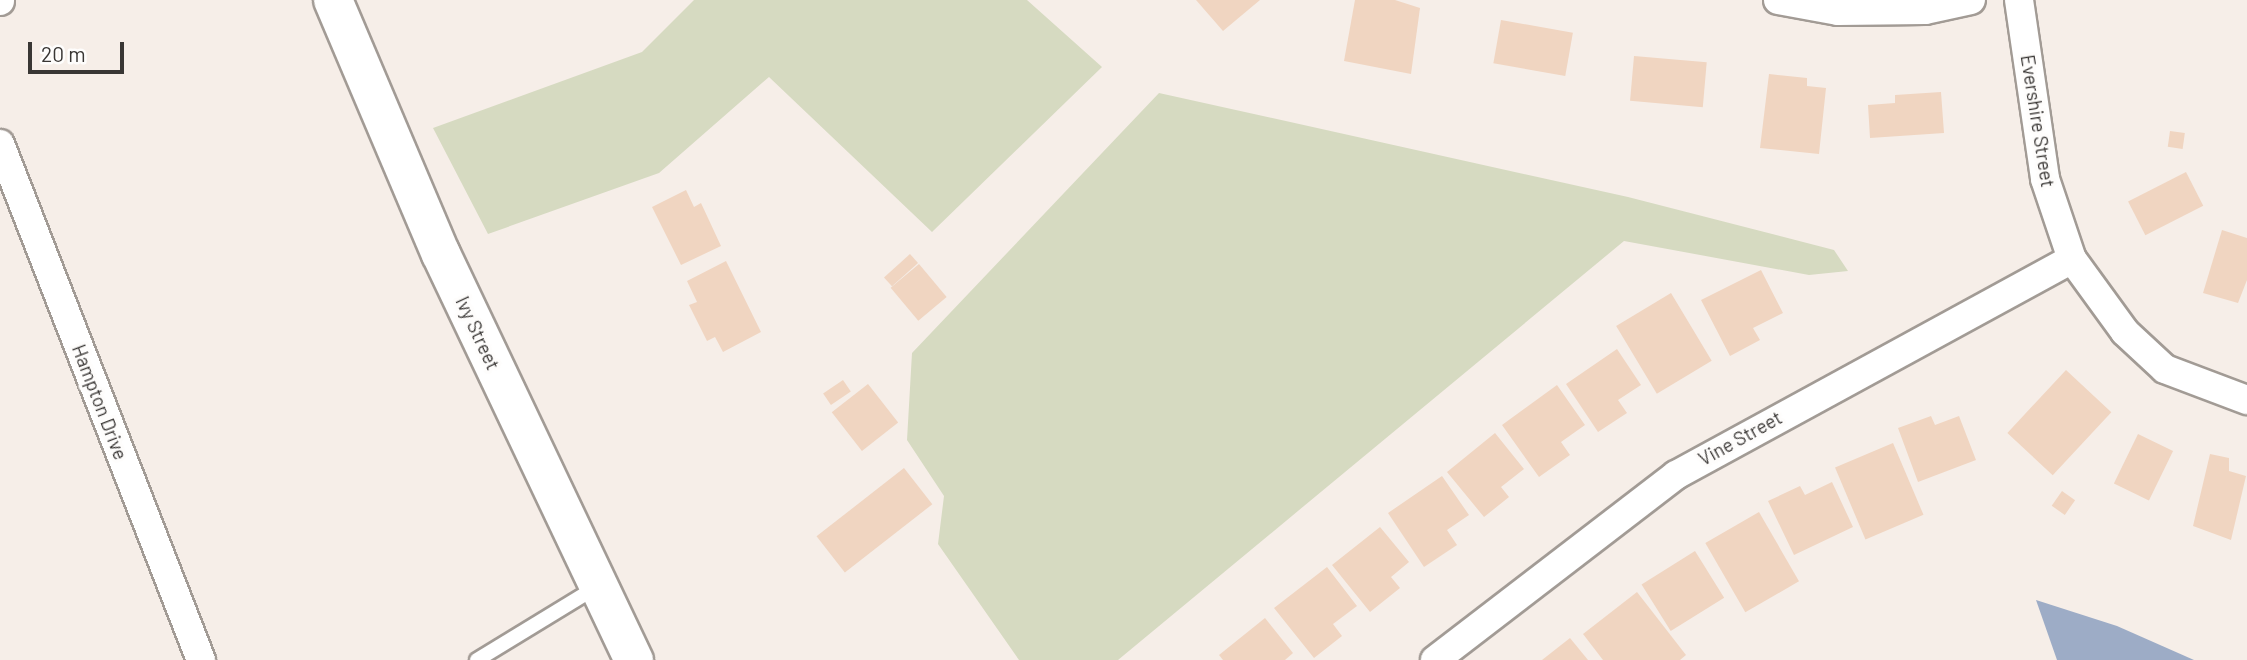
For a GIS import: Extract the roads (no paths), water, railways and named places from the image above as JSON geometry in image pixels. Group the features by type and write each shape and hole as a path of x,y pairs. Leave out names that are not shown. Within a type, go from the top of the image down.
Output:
{"main road":[{"name":"Ivy Street","path":"333,0 441,254 634,660"}],"street":[{"path":"1777,0 1838,11 1925,10 1971,0"},
{"name":"Evershire Street","path":"2019,0 2045,180 2071,259 2124,332 2165,369 2247,400"},
{"name":"Hampton Drive","path":"0,144 201,660"},
{"name":"Vine Street","path":"1435,660 1676,475 2071,259"}],"lane":[{"path":"477,660 598,586"}],"water":[{"path":"2036,600 2117,626 2194,660 2057,660"}]}
